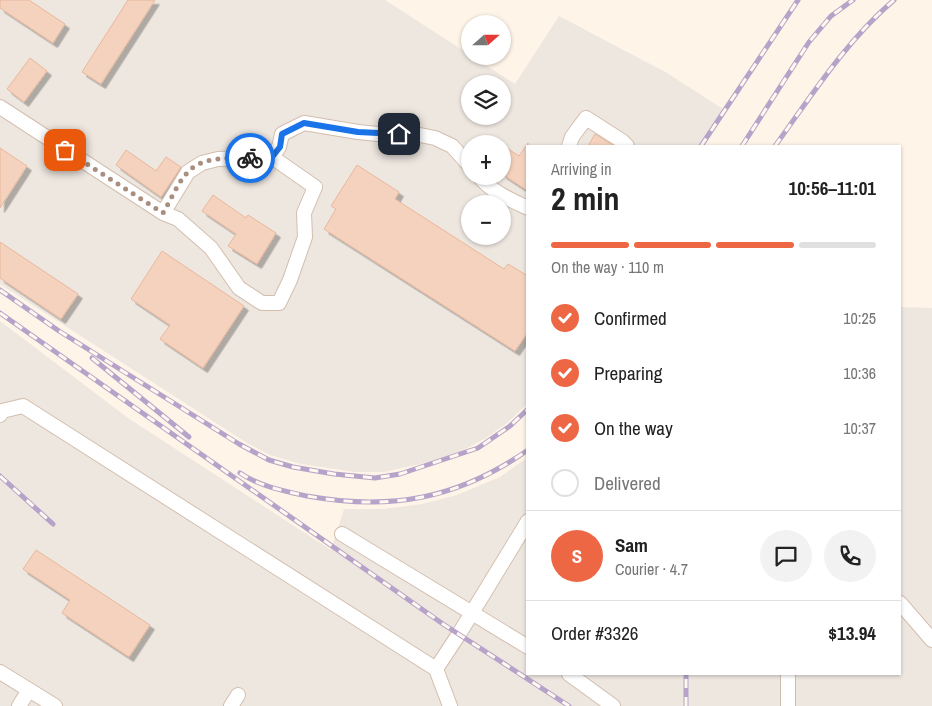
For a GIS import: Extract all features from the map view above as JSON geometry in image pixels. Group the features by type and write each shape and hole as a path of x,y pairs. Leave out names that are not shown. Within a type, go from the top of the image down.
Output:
{"lane":[{"path":"0,107 163,213 178,219 211,248 239,288 262,303 279,303 290,280 305,237 304,213 315,186 272,157 218,159 202,163 188,172 163,213"},
{"path":"568,145 572,136 586,118 626,145"},
{"path":"272,157 280,147 282,134 304,123 358,132 410,133 435,138 452,146 461,156"},
{"path":"489,185 506,197 526,207"},
{"path":"0,415 2,411 23,406 436,669 450,706"},
{"path":"436,669 526,524"},
{"path":"342,534 526,646"},
{"path":"901,605 932,640"},
{"path":"0,672 55,706"},
{"path":"570,675 613,706"},
{"path":"788,675 788,706"},
{"path":"20,706 29,690"}],"shaded area":[{"path":"0,0 385,0 461,49 461,65 486,65 501,75 461,75 461,125 511,125 511,81 515,84 559,16 667,73 723,109 700,145 526,145 526,405 507,423 486,438 456,454 384,472 355,472 301,464 270,455 247,443 0,284"},
{"path":"901,307 932,308 932,706 0,706 0,321 128,418 331,550 344,509 384,509 422,504 457,495 500,477 526,459 526,675 901,675"}],"building":[{"path":"0,0 29,0 65,24 53,43 0,8"},
{"path":"128,0 155,0 101,84 82,72"},
{"path":"30,58 47,71 24,102 7,89"},
{"path":"595,134 612,145 589,145"},
{"path":"526,146 526,190 511,180 511,151 519,156"},
{"path":"0,148 27,166 0,208"},
{"path":"126,150 156,171 166,157 181,167 161,197 116,165"},
{"path":"357,165 399,192 395,199 461,241 461,245 467,245 504,269 508,264 526,275 526,335 515,351 324,229 336,209 331,206"},
{"path":"213,195 246,218 248,215 276,233 257,264 228,246 236,234 202,211"},
{"path":"0,242 78,294 61,319 0,278"},
{"path":"162,251 244,306 203,368 160,339 170,325 131,299"},
{"path":"36,550 150,625 129,657 62,613 70,600 23,569"}],"railway":[{"path":"702,145 798,0"},
{"path":"743,145 809,42 831,16 853,0"},
{"path":"776,145 845,51 860,33 894,0"},
{"path":"0,290 59,331 239,444 269,460 293,467 375,478 400,474 478,448 510,426 526,411"},
{"path":"0,313 443,624 569,706"},
{"path":"92,358 189,437"},
{"path":"240,473 263,485 307,496 367,502 395,501 423,497 476,480 502,467 526,451"},
{"path":"0,476 53,524"},
{"path":"686,675 686,706"}],"way so far":[{"path":"65,150 163,213 188,172 202,163 218,159 250,158"}],"route":[{"path":"250,158 272,157 280,147 282,134 304,123 358,132 399,134"}]}
